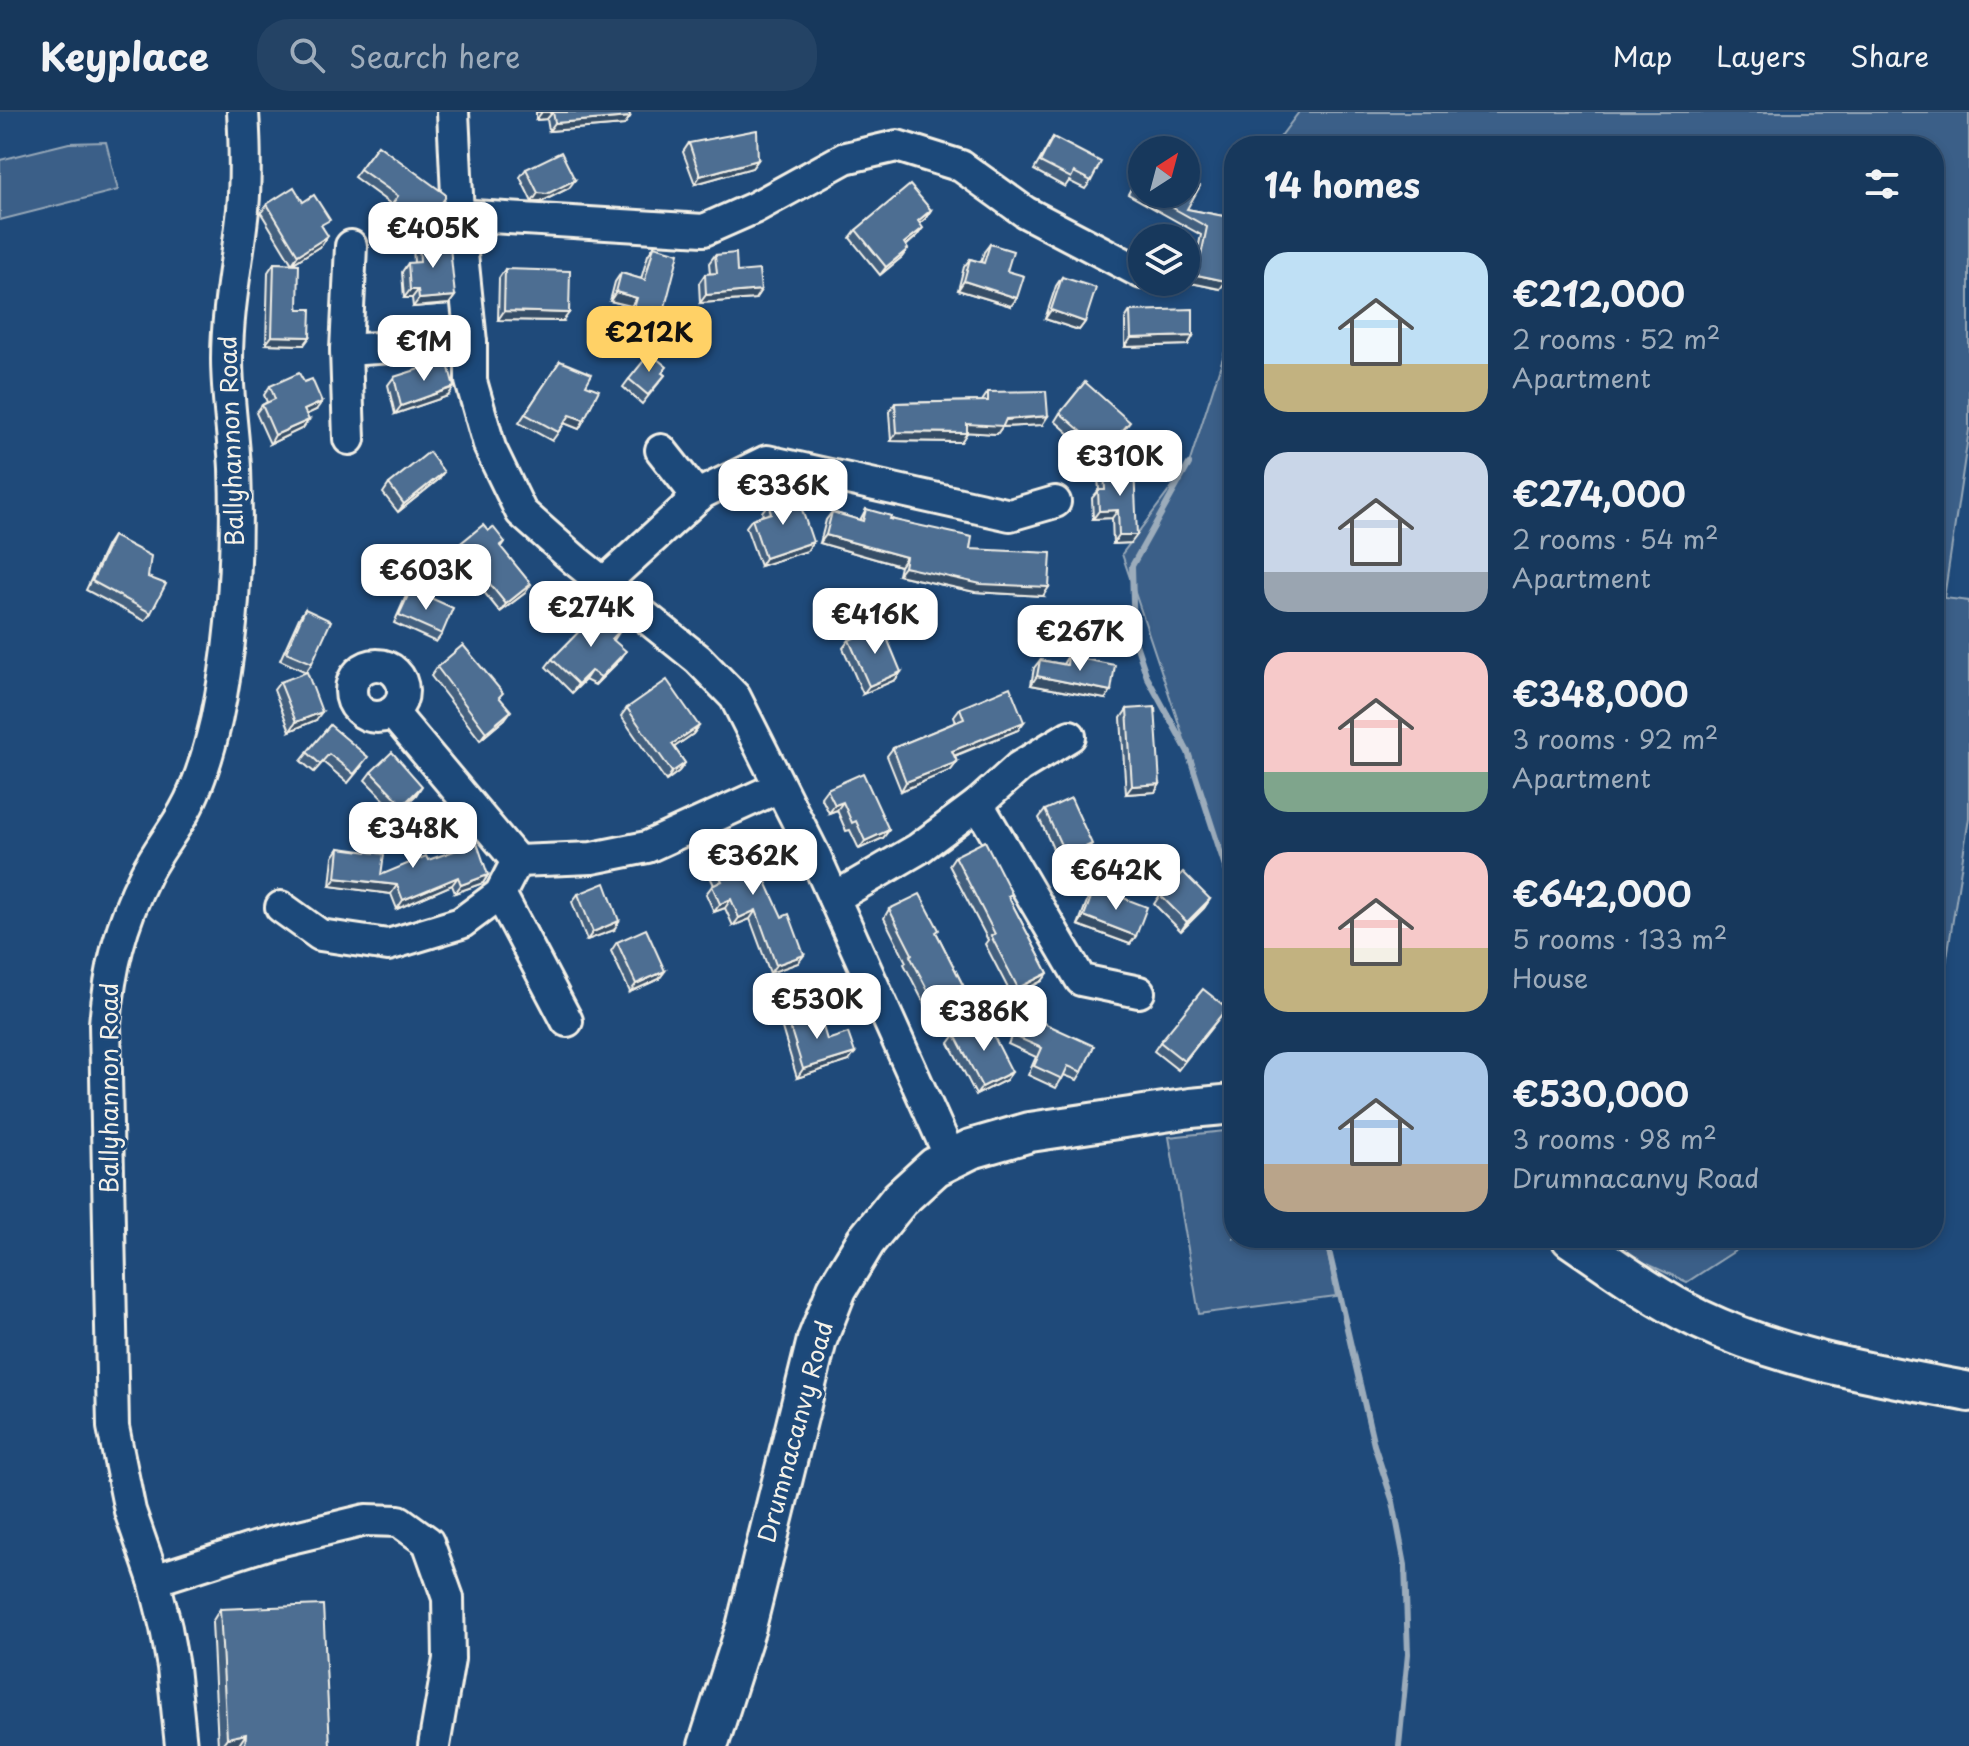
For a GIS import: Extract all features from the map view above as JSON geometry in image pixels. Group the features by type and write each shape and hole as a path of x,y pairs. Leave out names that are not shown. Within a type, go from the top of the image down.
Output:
{"main road":[{"name":"Drumnacanvy Road","path":"708,1746 746,1627 817,1340 837,1289 866,1241 900,1199 935,1167 971,1149 1030,1132 1224,1105"},
{"path":"1587,1248 1698,1318 1756,1343 1826,1365 1969,1392"}],"street":[{"name":"Ballyhannon Road","path":"181,1746 173,1667 154,1580 119,1469 113,1427 105,1024 109,977 119,935 152,861 185,811 203,768 216,720 224,669 235,568 236,517 227,348 243,209 246,159 243,112"},
{"path":"453,112 458,215 471,342 471,381 490,448 521,512 575,560 698,659 735,697 834,898 951,1159"},
{"path":"458,215 704,230 754,208 845,158 897,146 961,166 1025,212 1128,266"},
{"path":"349,439 346,350 351,246"},
{"path":"346,350 471,342"},
{"path":"661,450 698,497"},
{"path":"605,582 698,497 767,461 1010,515 1055,502"},
{"path":"392,712 517,861"},
{"path":"834,898 918,849 978,804 1019,767 1070,736"},
{"path":"517,861 592,858 647,847 779,787"},
{"path":"978,804 1081,980 1139,992"},
{"path":"281,907 320,935 388,945 461,923 500,894 517,861"},
{"path":"500,894 567,1021"},
{"path":"154,1580 270,1543 366,1520 399,1521 428,1542 448,1598 449,1659 434,1746"}],"shaded area":[{"path":"1299,112 1969,112 1969,430 1944,598 1944,136 1281,136"},
{"path":"106,142 118,190 0,220 0,160 69,143"},
{"path":"1224,354 1224,858 1122,554 1189,464"},
{"path":"1944,598 1969,601 1969,818 1944,977"},
{"path":"1224,1131 1224,1248 1327,1248 1336,1296 1199,1314 1169,1137"},
{"path":"1612,1248 1740,1248 1687,1282"}],"building":[{"path":"553,112 629,112 630,117 555,123"},
{"path":"757,130 758,160 700,176 689,143"},
{"path":"1053,137 1101,162 1091,181 1074,172 1071,178 1040,162"},
{"path":"378,145 445,194 425,226 393,203 398,196 360,169"},
{"path":"561,152 575,180 547,194 538,193 526,169"},
{"path":"910,185 931,210 918,221 923,228 904,243 908,249 886,267 856,230"},
{"path":"294,187 303,202 314,195 330,220 321,225 328,236 298,255 267,204"},
{"path":"1173,208 1224,216 1224,281 1200,276 1207,227"},
{"path":"449,237 455,296 419,299 418,290 410,290 408,263 420,262 419,239"},
{"path":"990,244 1013,251 1007,271 1024,276 1017,298 964,281 970,259 984,263"},
{"path":"654,246 679,253 664,311 654,308 651,320 632,315 637,298 616,292 621,273 645,280"},
{"path":"736,253 737,272 759,270 761,290 706,295 705,274 717,273 715,255"},
{"path":"274,263 299,264 298,309 311,309 310,337 272,336"},
{"path":"505,269 570,271 569,313 504,311"},
{"path":"1062,277 1096,288 1085,322 1051,310"},
{"path":"1193,309 1193,336 1131,338 1130,311"},
{"path":"650,353 667,367 662,373 665,375 648,395 629,379"},
{"path":"447,360 454,387 401,406 394,377"},
{"path":"560,361 592,374 586,385 599,390 584,420 570,415 558,432 525,414"},
{"path":"299,373 304,382 312,379 322,402 304,410 309,420 275,435 262,405 275,399 270,386"},
{"path":"1085,382 1130,422 1104,451 1060,413"},
{"path":"1046,391 1048,416 1006,419 1003,426 967,424 967,433 897,432 895,403 988,401 988,392"},
{"path":"429,452 444,472 404,504 389,484"},
{"path":"1134,468 1137,535 1119,535 1118,510 1099,511 1098,490 1105,490 1104,469"},
{"path":"797,495 813,542 765,558 752,519 771,513 768,504"},
{"path":"866,509 891,516 890,519 972,537 970,549 1051,553 1049,587 981,584 904,567 906,557 826,535 832,512 863,521"},
{"path":"483,525 488,531 493,527 505,542 500,546 531,584 506,604 477,568 469,574 451,551"},
{"path":"113,536 151,556 148,577 166,584 151,613 92,581"},
{"path":"411,589 453,608 442,634 399,615"},
{"path":"602,608 622,628 612,639 626,651 601,677 591,671 578,684 552,659"},
{"path":"305,609 331,621 312,663 286,652"},
{"path":"882,626 901,672 869,686 849,640"},
{"path":"463,645 503,693 499,697 511,711 486,732 437,667"},
{"path":"1068,656 1115,665 1111,691 1037,676 1040,660 1067,665"},
{"path":"307,672 322,712 296,722 280,682"},
{"path":"667,680 699,726 672,744 685,763 672,772 627,708"},
{"path":"1010,687 1024,722 952,751 957,762 906,782 893,748 964,719 960,708"},
{"path":"1155,707 1160,784 1132,786 1127,709"},
{"path":"330,725 368,757 354,774 329,754 320,764 307,752"},
{"path":"392,752 422,786 403,805 371,772"},
{"path":"863,773 889,830 865,841 856,821 852,823 843,802 835,805 827,789"},
{"path":"1071,798 1092,844 1066,856 1045,810"},
{"path":"732,832 748,866 757,862 782,917 789,914 804,955 776,965 756,910 739,918 731,899 720,904 712,886 722,881 705,845"},
{"path":"985,841 1012,894 1008,896 1048,973 1018,988 991,936 995,934 955,856"},
{"path":"477,843 488,875 461,885 458,877 403,900 397,885 336,878 339,848 384,854 381,875 426,856 428,860"},
{"path":"1183,872 1210,899 1187,922 1160,895"},
{"path":"605,883 619,921 593,932 578,894"},
{"path":"1095,887 1147,907 1136,936 1084,916"},
{"path":"920,894 967,993 937,1008 889,909"},
{"path":"646,929 665,971 636,984 617,942"},
{"path":"1203,989 1224,1006 1224,1012 1184,1061 1160,1042"},
{"path":"818,1010 827,1040 848,1033 855,1053 803,1069 788,1020"},
{"path":"1024,1014 1094,1046 1082,1072 1068,1066 1062,1079 1034,1066 1042,1048 1014,1036"},
{"path":"985,1019 1012,1072 982,1087 955,1035"},
{"path":"323,1605 330,1746 245,1746 246,1734 227,1738 220,1609"}],"waterway":[{"path":"1189,464 1132,566 1134,638 1147,677 1188,752 1224,863"},
{"path":"1328,1248 1374,1445 1393,1502 1405,1565 1408,1654 1399,1746"}]}
